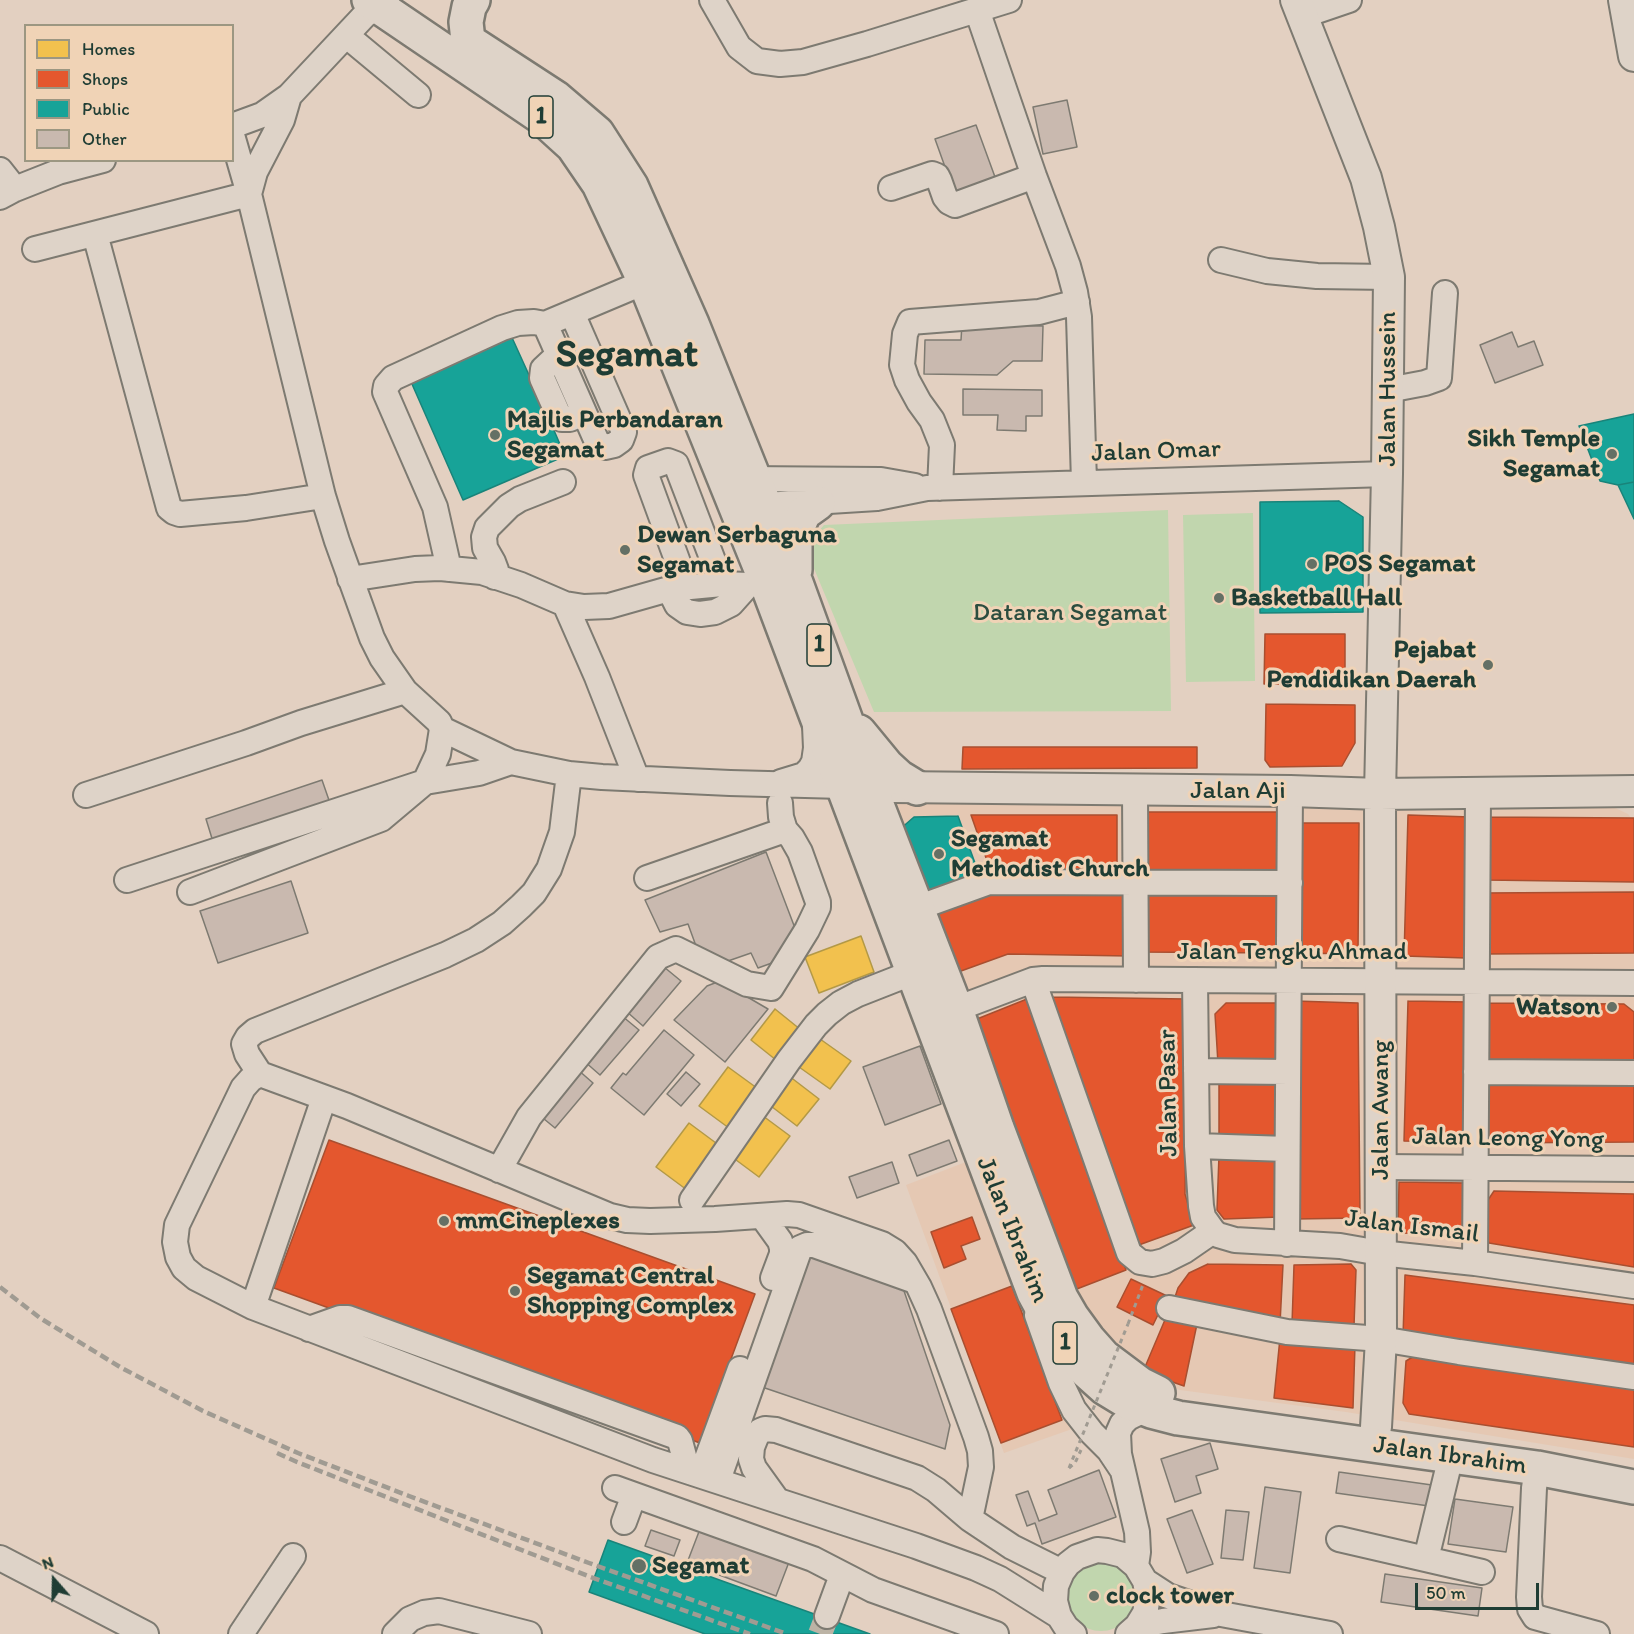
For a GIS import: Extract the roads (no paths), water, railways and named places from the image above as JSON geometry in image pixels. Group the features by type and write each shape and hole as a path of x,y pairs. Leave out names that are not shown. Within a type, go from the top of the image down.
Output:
{"highway":[{"path":"468,40 466,22 473,0"},
{"name":"1","path":"385,1 468,40 556,98 597,133 631,186 657,277 745,492 770,582 825,703 856,786"},
{"name":"1","path":"385,1 540,116 573,146 657,277"},
{"path":"770,582 795,558 797,529 804,513 818,502"},
{"path":"825,703 861,734 887,766 917,788"},
{"name":"Jalan Ibrahim","path":"856,786 917,908 1061,1298 1088,1339 1104,1357 1140,1384 1175,1399 1508,1445 1634,1468"},
{"name":"Jalan Ibrahim","path":"856,786 914,972 1034,1293 1048,1319 1086,1371 1106,1388 1128,1402 1178,1418 1537,1468 1634,1487"}],"main road":[{"path":"1624,0 1634,57"},
{"name":"Jalan Hussein","path":"1299,8 1366,178 1380,226 1389,277 1380,794"},
{"name":"Jalan Aji","path":"856,786 1380,794 1634,791"},
{"path":"1599,792 1634,807"},
{"name":"Jalan Awang","path":"1376,1427 1381,1339 1380,794"}],"street":[{"path":"712,0 740,47 757,61 780,64 803,62 1009,0"},
{"path":"1299,8 1349,0"},
{"path":"190,892 381,819 425,782 438,754 442,729 439,722 405,691 382,658 350,579 323,496 252,183 237,128 289,96 365,15 385,1"},
{"path":"977,10 1076,292 1079,317 1084,482"},
{"path":"347,36 418,95"},
{"path":"35,249 95,234 252,183 282,120 289,96"},
{"path":"5,185 96,162"},
{"path":"891,188 932,174 937,176 945,197 955,205 1034,176"},
{"path":"95,234 169,508 180,514 246,508 323,496"},
{"path":"1221,260 1267,271 1317,276 1389,277"},
{"path":"449,569 435,507 385,392 386,386 393,378 502,328 518,323 545,324 657,277"},
{"path":"1388,390 1439,378 1445,293"},
{"path":"933,488 942,445 932,420 907,380 902,365 905,334 910,322 1039,312 1077,302"},
{"path":"545,324 598,444 605,447 614,445 621,440 624,432 572,313"},
{"path":"722,584 676,464 668,461 648,468 646,475 678,588 677,605 687,612 700,614 715,612 770,582"},
{"name":"Jalan Omar","path":"745,492 818,502 877,498 933,488 1387,474"},
{"name":"Jalan Omar","path":"745,492 881,480 933,488"},
{"path":"495,577 496,570 485,548 484,537 487,528 509,506 520,499 562,482"},
{"path":"350,579 415,569 482,572 521,585 565,604 584,607 609,606 678,588 770,582"},
{"path":"565,604 597,677 637,779"},
{"path":"86,795 301,723 405,691"},
{"path":"776,794 789,780 804,775 810,770 814,762 825,703"},
{"path":"442,729 511,762 569,774 776,794 856,786"},
{"path":"127,880 425,782 478,773 511,762"},
{"path":"569,774 562,832 549,870 534,892 502,923 476,940 446,955 255,1032 244,1044 247,1054 260,1074 324,1098 610,1216 627,1220 650,1221 799,1215 882,1244 895,1252 915,1281 929,1309 980,1451 981,1467 970,1519"},
{"path":"1135,791 1136,980"},
{"path":"1287,1244 1290,791"},
{"path":"499,1170 529,1117 658,957 676,949 747,984 771,988 807,930 818,907 815,892 800,852 785,830 776,794"},
{"path":"1475,1263 1478,794"},
{"path":"647,878 785,830"},
{"path":"917,908 989,882 1290,883"},
{"path":"692,1200 816,1025 834,1009 858,994 914,972"},
{"path":"1033,980 1129,1253 1140,1262 1152,1264 1164,1261 1184,1251 1213,1231"},
{"name":"Jalan Tengku Ahmad","path":"956,1009 1033,980 1634,983"},
{"name":"Jalan Pasar","path":"1195,980 1197,1146 1201,1206 1203,1217 1213,1231"},
{"path":"1196,1071 1288,1072"},
{"path":"1476,1072 1634,1073"},
{"path":"260,1074 251,1079 243,1088 177,1225 175,1242 178,1257 184,1268 196,1278 253,1307 653,1460 916,1546 976,1568 1059,1616"},
{"path":"253,1307 324,1098"},
{"path":"1197,1146 1287,1149"},
{"name":"Jalan Leong Yong","path":"1382,1167 1634,1169"},
{"path":"702,1475 782,1254 780,1241 762,1216"},
{"name":"Jalan Ismail","path":"1213,1231 1218,1235 1235,1240 1340,1246 1634,1286"},
{"path":"702,1475 800,1248 814,1245 915,1281"},
{"path":"1034,1293 1034,1304 1041,1330 1068,1399 1074,1410 1109,1450 1121,1468"},
{"path":"1169,1308 1287,1332 1381,1339 1634,1377"},
{"path":"1132,1630 1144,1613 1148,1597 1140,1573 1137,1532 1121,1468 1118,1434 1122,1424 1128,1418 1151,1411"},
{"path":"777,1500 754,1468 751,1459 756,1437 760,1431 765,1429 776,1430 916,1478 936,1490 970,1519 1012,1547 1062,1572"},
{"path":"1426,1559 1451,1456"},
{"path":"1537,1468 1528,1597 1530,1609 1535,1617 1596,1634"},
{"path":"624,1522 625,1492 813,1559 947,1626 996,1634"},
{"path":"1107,1551 1131,1511"},
{"path":"1339,1539 1482,1572"},
{"path":"1074,1634 1059,1616 1055,1601 1056,1586 1068,1564 1077,1557 1097,1550 1123,1556 1168,1596 1221,1614 1330,1634"},
{"path":"241,1634 293,1556"},
{"path":"0,1558 146,1634"},
{"path":"827,1616 842,1575"},
{"path":"395,1634 410,1619 424,1613 440,1611 529,1634"},
{"path":"1132,1630 1163,1621 1221,1614"}],"tunnel":[{"path":"820,1634 827,1616"}],"railway":[{"path":"0,1287 40,1318 120,1367 203,1411 298,1453 589,1563 787,1634"},
{"path":"277,1453 588,1576 750,1634"}],"place":[{"name":"Majlis Perbandaran Segamat","path":"495,435"},
{"name":"Sikh Temple Segamat","path":"1612,454"},
{"name":"Dewan Serbaguna Segamat","path":"625,550"},
{"name":"POS Segamat","path":"1312,564"},
{"name":"Basketball Hall","path":"1219,598"},
{"name":"Pejabat Pendidikan Daerah","path":"1488,665"},
{"name":"Segamat Methodist Church","path":"939,854"},
{"name":"Watson","path":"1612,1007"},
{"name":"mmCineplexes","path":"444,1221"},
{"name":"Segamat Central Shopping Complex","path":"515,1291"},
{"name":"Segamat","path":"639,1566"},
{"name":"clock tower","path":"1094,1596"}],"district":[{"name":"Segamat","path":"627,356"}],"park label":[{"name":"Dataran Segamat","path":"1070,613"}]}
